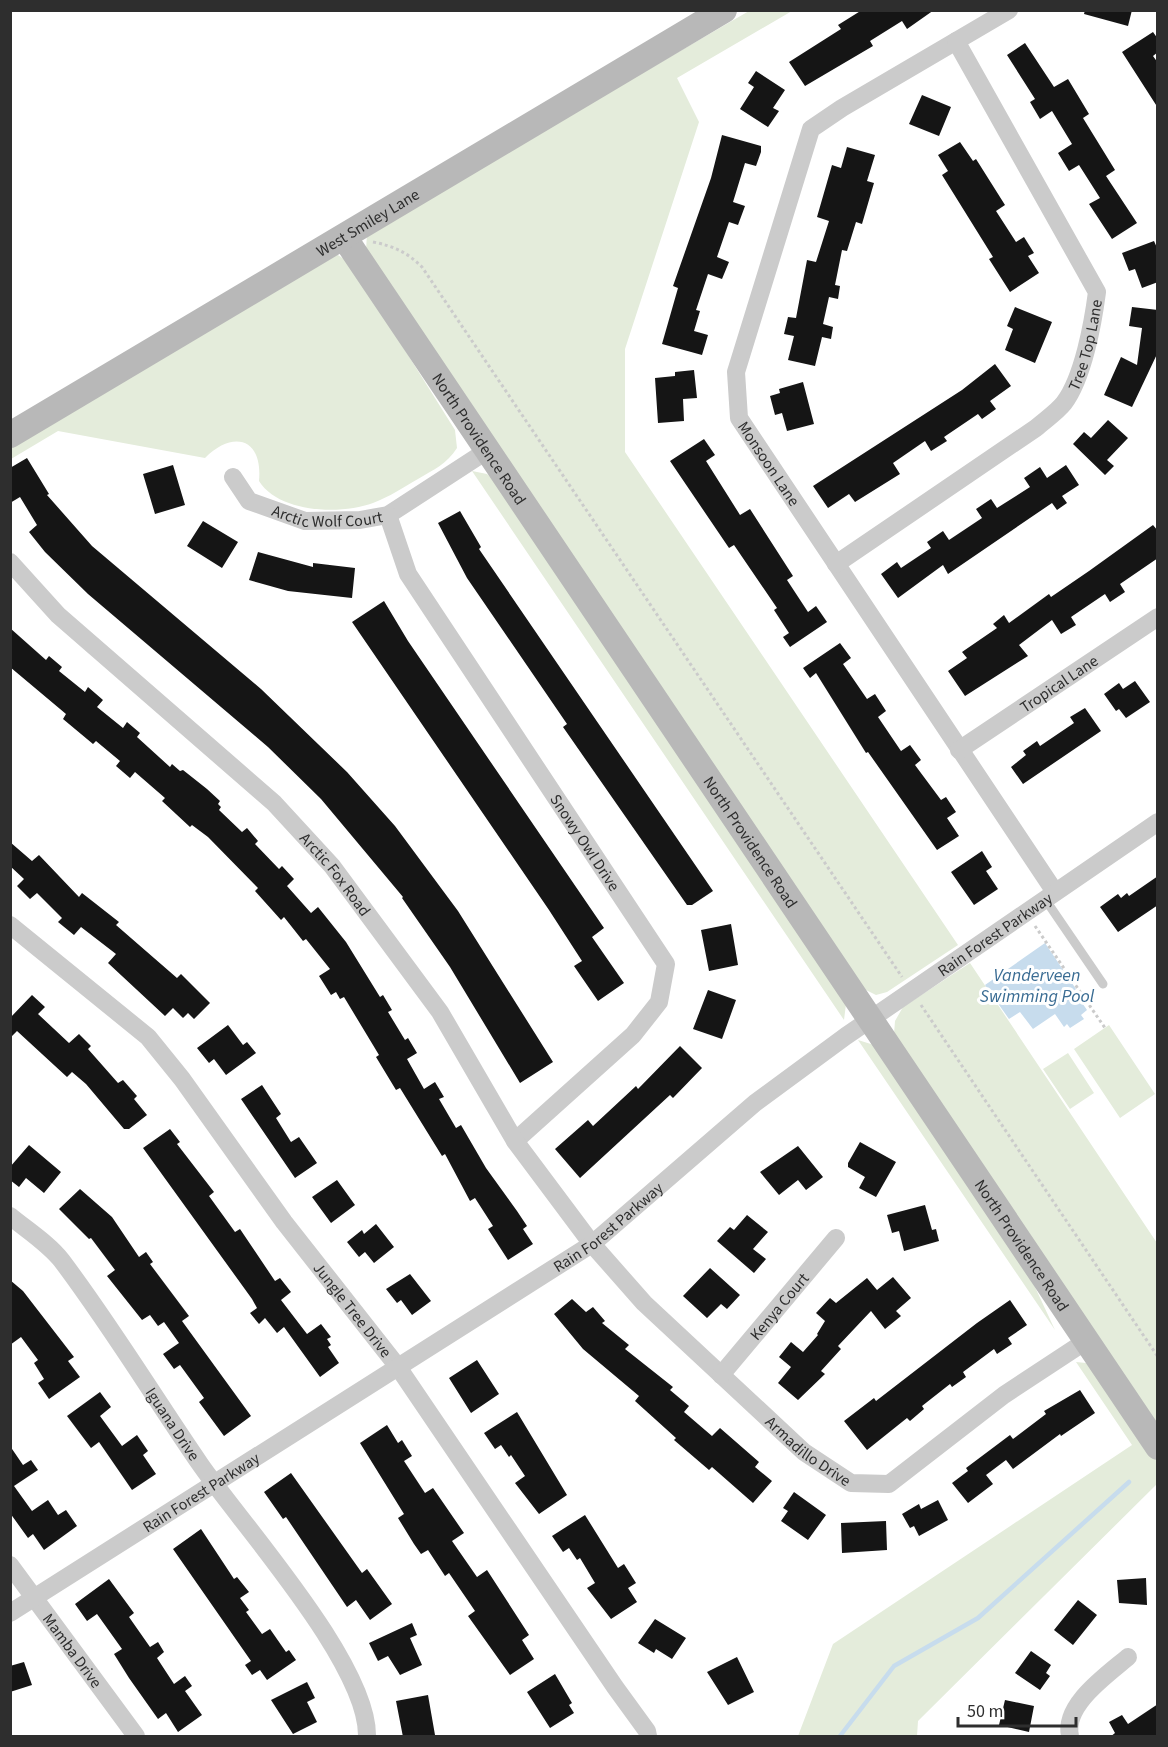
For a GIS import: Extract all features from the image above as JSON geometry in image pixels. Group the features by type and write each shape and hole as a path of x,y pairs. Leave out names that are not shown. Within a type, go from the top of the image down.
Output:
{"street":[{"name":"West Smiley Lane","path":"10,435 724,10"},
{"name":"Monsoon Lane","path":"1009,10 842,108 811,129 736,372 739,418 959,750 1050,896"},
{"name":"Tree Top Lane","path":"836,564 1036,428 1064,402 1084,358 1092,327 1097,292 956,41"},
{"name":"North Providence Road","path":"344,237 1158,1447"},
{"name":"Arctic Wolf Court","path":"233,477 249,501 304,520 360,520 388,515 488,450"},
{"name":"Snowy Owl Drive","path":"388,515 408,574 666,964 659,1002 633,1035 515,1141"},
{"name":"Arctic Fox Road","path":"10,562 58,615 274,803 332,866 440,1012 515,1141 592,1244"},
{"name":"Tropical Lane","path":"959,750 1158,618"},
{"name":"Rain Forest Parkway","path":"10,1613 213,1482 592,1244 754,1103 870,1019 1158,822"},
{"name":"Jungle Tree Drive","path":"10,925 147,1037 182,1079 284,1222 398,1367 647,1731 648,1737"},
{"name":"Iguana Drive","path":"10,1216 60,1259 213,1482 310,1611 349,1675 367,1723 367,1737"},
{"name":"Kenya Court","path":"721,1375 836,1238"},
{"name":"Armadillo Drive","path":"592,1244 644,1304 804,1452 851,1483 889,1484 1004,1395 1086,1341"},
{"name":"Mamba Drive","path":"10,1565 136,1737"},
{"path":"1070,1737 1068,1728 1081,1699 1128,1657"}],"lane":[{"path":"1050,896 1103,984"}],"path":[{"path":"344,237 392,246 410,255 422,267 903,978"},
{"path":"1034,925 1105,1028"},
{"path":"920,1004 1158,1358"}],"green space":[{"path":"749,11 792,11 677,78 699,122 625,349 625,452 958,945 887,992 876,995 864,989 366,251 367,233"},
{"path":"338,255 351,264 455,430 457,448 449,458 434,469 373,503 360,507 328,510 295,505 268,492 259,481 256,455 251,447 244,443 226,444 205,458 58,431 11,459 10,441 327,256"},
{"path":"472,471 487,474 493,479 846,1004 844,1020"},
{"path":"970,963 1157,1243 1157,1427 894,1034 895,1021 903,1007"},
{"path":"1109,1025 1155,1094 1120,1118 1074,1049"},
{"path":"858,1040 874,1045 1028,1272 1055,1330"},
{"path":"1068,1053 1094,1093 1070,1109 1043,1069"},
{"path":"1076,1362 1086,1363 1098,1373 1157,1462 1157,1484 918,1721 917,1736 798,1736 833,1644 1132,1445"}],"water":[{"name":"Vanderveen Swimming Pool","path":"1045,943 1076,989 1074,991 1087,1010 1081,1015 1084,1019 1070,1028 1067,1024 1064,1027 1055,1014 1033,1029 1020,1012 1009,1019 985,985"}],"building":[{"path":"862,10 934,10 907,29 902,21 870,41 873,46 805,86 789,62 841,29 838,25"},
{"path":"1085,10 1132,10 1128,26 1084,14"},
{"path":"1153,32 1158,39 1158,52 1153,56 1158,63 1158,108 1122,52"},
{"path":"1025,43 1054,87 1068,79 1089,114 1083,118 1115,170 1106,176 1137,223 1112,239 1089,204 1100,198 1079,165 1069,171 1058,153 1072,144 1052,111 1040,119 1030,102 1035,99 1007,55"},
{"path":"756,71 785,90 773,108 779,111 768,127 740,109 754,87 748,83"},
{"path":"922,95 951,107 939,136 909,124"},
{"path":"722,135 761,146 761,152 756,166 745,163 733,202 745,206 738,225 729,222 717,257 729,262 722,279 708,274 696,310 700,311 694,331 708,335 702,355 662,344 678,288 673,286 711,178"},
{"path":"960,142 973,161 976,159 1005,205 996,211 1016,242 1024,237 1034,253 1028,256 1039,273 1010,292 989,259 993,257 942,175 948,171 938,155"},
{"path":"847,147 875,155 867,181 874,183 862,224 856,222 847,251 842,250 835,285 840,286 838,299 829,297 823,324 833,327 831,339 822,337 815,366 788,360 794,336 784,334 788,317 796,318 807,260 816,262 829,221 817,217 832,165 841,168"},
{"path":"1154,241 1158,250 1158,282 1142,288 1135,269 1129,271 1122,253"},
{"path":"1015,307 1052,322 1035,363 1005,350 1013,329 1007,326"},
{"path":"1132,307 1158,310 1158,352 1132,407 1104,395 1121,357 1137,365 1142,328 1129,326"},
{"path":"995,364 1011,386 990,401 996,409 982,419 978,414 944,437 947,441 931,451 925,441 893,463 900,474 855,502 849,494 828,508 813,486 962,390"},
{"path":"694,370 697,398 683,399 684,421 658,423 655,378 675,376 675,372"},
{"path":"803,382 814,424 787,431 782,413 775,415 770,396 780,393 779,389"},
{"path":"1108,420 1128,438 1107,460 1114,466 1105,475 1073,444 1084,432 1091,438"},
{"path":"704,439 715,455 706,461 740,515 750,509 793,576 787,580 808,612 816,606 827,622 790,647 783,637 789,633 774,610 777,608 734,545 729,548 670,461"},
{"path":"27,458 49,494 47,495 92,546 261,689 347,772 395,826 458,911 553,1062 520,1083 450,967 403,897 321,799 268,747 88,594 45,552 29,532 37,525 20,497 10,503 10,468"},
{"path":"173,465 185,505 155,514 143,474"},
{"path":"1066,465 1079,485 1062,496 1067,503 1057,510 1052,503 948,574 943,565 898,598 881,574 897,562 901,568 931,548 927,542 943,531 949,540 982,518 976,509 991,499 997,508 1030,487 1024,478 1040,467 1047,478"},
{"path":"460,511 481,547 479,549 713,891 692,905 687,905 563,727 567,724 467,578 438,523"},
{"path":"203,521 238,542 222,568 187,546"},
{"path":"1153,525 1158,531 1158,558 1120,584 1125,592 1110,602 1105,594 1071,617 1076,625 1061,634 1052,620 1019,645 1028,656 965,696 948,671 967,658 962,652 997,628 993,624 1004,615 1009,623 1049,594 1051,597"},
{"path":"258,552 313,567 313,563 355,568 352,598 288,591 249,580"},
{"path":"384,601 408,641 604,928 592,937 624,983 598,1001 574,966 582,961 549,910 352,622"},
{"path":"10,628 46,660 49,656 62,667 59,671 85,692 88,687 103,700 97,707 123,728 127,722 140,733 137,737 170,767 172,764 180,771 183,770 207,789 220,801 219,810 242,832 247,828 258,841 255,844 279,869 282,866 294,879 287,886 311,913 318,907 346,942 380,997 383,995 392,1010 388,1012 405,1040 408,1038 417,1053 407,1059 424,1089 435,1082 444,1097 439,1099 456,1128 461,1125 486,1168 527,1226 523,1229 533,1244 508,1260 488,1229 493,1226 475,1198 470,1201 445,1154 442,1156 400,1088 396,1090 376,1057 379,1055 344,997 340,999 336,992 331,995 319,976 330,969 306,939 303,941 284,917 281,920 255,891 258,888 208,837 192,825 190,827 162,801 165,798 135,772 130,778 116,766 120,761 96,741 93,744 63,719 66,714 10,667"},
{"path":"840,643 851,658 843,664 867,699 875,694 886,711 878,717 901,751 910,745 921,760 915,765 941,800 946,797 956,812 947,818 959,836 937,850 868,752 866,753 816,673 810,678 803,668"},
{"path":"1135,681 1150,702 1126,718 1119,709 1116,711 1104,694 1119,683 1123,689"},
{"path":"1085,708 1101,731 1023,784 1011,767 1026,755 1023,751 1037,741 1040,746 1074,723 1070,717"},
{"path":"10,842 32,861 39,855 79,897 82,893 119,922 116,925 177,978 181,974 210,1003 194,1019 188,1013 183,1018 173,1008 165,1016 108,963 116,954 81,927 74,935 58,922 62,918 37,893 30,899 17,886 24,879 10,866"},
{"path":"982,851 992,867 986,871 998,889 974,905 951,872"},
{"path":"1158,876 1158,905 1118,932 1100,907 1118,894 1121,898 1127,893 1129,896"},
{"path":"731,924 738,965 709,971 701,930"},
{"path":"708,990 736,1000 722,1039 693,1029"},
{"path":"32,995 45,1007 38,1014 69,1043 79,1034 91,1046 88,1049 118,1083 123,1080 137,1096 134,1099 147,1115 129,1129 124,1129 86,1084 72,1072 67,1077 17,1031 10,1038 10,1018"},
{"path":"228,1025 243,1045 247,1042 256,1053 226,1075 214,1059 209,1063 197,1048"},
{"path":"680,1046 702,1068 673,1098 670,1095 580,1178 555,1149 588,1120 593,1126 636,1086 638,1089"},
{"path":"262,1085 281,1114 276,1118 291,1142 299,1137 317,1163 295,1178 241,1099"},
{"path":"170,1129 180,1142 177,1144 214,1192 209,1196 235,1232 240,1229 275,1281 280,1278 291,1292 281,1300 307,1334 321,1324 331,1337 327,1339 331,1345 328,1347 339,1363 320,1377 284,1327 277,1333 265,1318 259,1324 250,1313 257,1308 252,1299 143,1148"},
{"path":"860,1142 896,1162 876,1197 859,1188 865,1177 848,1167"},
{"path":"29,1145 61,1172 44,1193 26,1178 19,1187 10,1180 10,1167"},
{"path":"798,1146 823,1177 806,1190 798,1180 779,1195 760,1172"},
{"path":"337,1180 355,1205 331,1223 312,1197"},
{"path":"80,1189 112,1217 139,1257 146,1252 153,1262 150,1264 189,1316 182,1321 251,1416 224,1436 199,1402 204,1398 180,1365 174,1369 163,1354 179,1343 164,1322 158,1326 150,1315 142,1320 107,1276 115,1270 91,1238 89,1239 59,1209"},
{"path":"925,1205 932,1230 936,1229 939,1241 904,1251 899,1231 892,1233 887,1215"},
{"path":"747,1215 768,1232 753,1249 766,1259 754,1273 717,1241 730,1227 734,1230"},
{"path":"376,1224 394,1247 374,1263 365,1252 359,1257 347,1242 362,1230 364,1234"},
{"path":"710,1268 740,1295 727,1309 721,1304 707,1318 683,1296"},
{"path":"410,1274 431,1301 412,1315 401,1300 397,1303 386,1289"},
{"path":"893,1277 911,1298 896,1311 901,1316 885,1329 871,1311 838,1346 841,1349 821,1371 825,1374 798,1400 778,1383 791,1367 779,1357 791,1342 803,1352 818,1335 825,1321 816,1313 830,1298 836,1303 867,1278 877,1290"},
{"path":"10,1280 23,1291 74,1357 68,1361 80,1377 49,1399 38,1383 44,1379 34,1363 38,1360 21,1337 10,1345"},
{"path":"572,1299 586,1312 593,1307 605,1321 602,1323 629,1345 625,1349 673,1387 670,1390 689,1406 684,1412 712,1436 720,1428 759,1462 755,1467 772,1481 753,1503 712,1467 709,1470 674,1440 676,1438 635,1401 639,1396 583,1349 554,1314"},
{"path":"1010,1300 1027,1325 1008,1338 1012,1344 997,1354 994,1349 963,1372 966,1377 952,1387 950,1384 922,1406 924,1409 910,1421 907,1418 867,1450 844,1421 874,1398 876,1401"},
{"path":"477,1360 499,1394 471,1413 449,1378"},
{"path":"1080,1390 1095,1413 1061,1436 1060,1434 1013,1469 1006,1460 986,1475 993,1484 968,1503 952,1483 968,1471 966,1468 1010,1435 1013,1439 1046,1414 1044,1411"},
{"path":"100,1392 111,1407 100,1416 122,1446 137,1435 148,1451 143,1455 156,1474 132,1490 99,1442 91,1448 67,1416"},
{"path":"517,1412 567,1495 539,1514 515,1483 525,1476 511,1455 509,1457 501,1445 495,1449 484,1433"},
{"path":"387,1425 398,1443 402,1440 412,1456 404,1461 425,1493 433,1488 464,1533 452,1541 477,1577 487,1570 529,1635 522,1640 534,1659 510,1675 468,1616 475,1611 449,1573 445,1576 428,1550 421,1554 414,1544 398,1518 404,1514 360,1443"},
{"path":"10,1446 23,1465 31,1460 38,1470 14,1486 32,1511 48,1500 58,1515 66,1510 77,1526 44,1550 33,1534 28,1538 10,1513"},
{"path":"291,1473 362,1573 367,1569 392,1604 370,1620 356,1600 347,1607 286,1517 283,1519 264,1492"},
{"path":"794,1492 826,1515 808,1540 781,1521 788,1511 783,1508"},
{"path":"938,1500 948,1520 919,1536 914,1526 910,1528 902,1514 919,1504 921,1509"},
{"path":"585,1515 618,1568 624,1564 636,1583 628,1588 637,1602 611,1619 587,1588 595,1583 580,1558 577,1560 569,1548 563,1552 552,1536"},
{"path":"886,1521 887,1550 842,1553 841,1523"},
{"path":"201,1529 234,1579 237,1577 249,1592 240,1598 249,1610 246,1612 262,1634 270,1629 286,1652 289,1650 296,1660 267,1680 260,1670 252,1675 245,1665 251,1661 173,1549"},
{"path":"1146,1578 1147,1605 1119,1603 1117,1580"},
{"path":"109,1579 134,1613 129,1617 150,1647 158,1642 164,1652 157,1658 174,1684 185,1676 192,1686 185,1691 202,1715 178,1732 166,1713 158,1719 129,1678 114,1654 122,1649 97,1614 87,1621 75,1604"},
{"path":"1078,1600 1097,1615 1073,1645 1054,1630"},
{"path":"655,1619 686,1638 672,1659 656,1649 654,1653 638,1643"},
{"path":"412,1623 417,1635 410,1638 422,1665 400,1675 388,1656 378,1661 369,1643"},
{"path":"1031,1651 1051,1665 1046,1673 1050,1676 1040,1690 1015,1673"},
{"path":"737,1657 754,1692 728,1705 707,1672"},
{"path":"24,1662 32,1685 10,1692 10,1666"},
{"path":"555,1674 572,1703 569,1705 574,1713 550,1728 527,1692"},
{"path":"307,1682 315,1698 307,1702 317,1722 293,1734 271,1700"},
{"path":"428,1695 435,1735 403,1737 396,1701"},
{"path":"1005,1700 1034,1706 1029,1732 999,1725"},
{"path":"1158,1704 1158,1737 1110,1737 1115,1733 1109,1722 1122,1715 1128,1724"}],"waterway":[{"path":"840,1736 894,1666 978,1618 1129,1482"}]}
